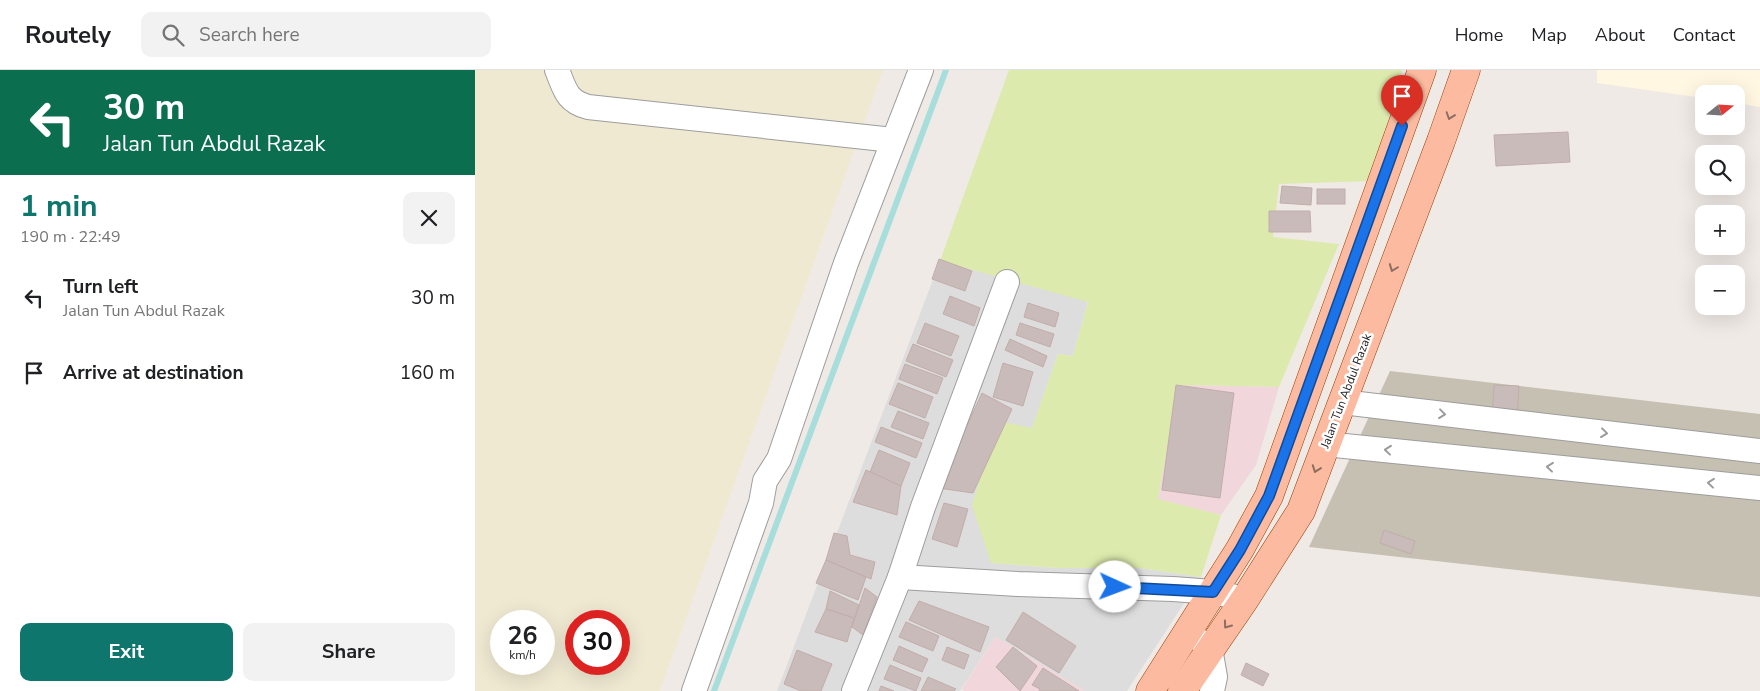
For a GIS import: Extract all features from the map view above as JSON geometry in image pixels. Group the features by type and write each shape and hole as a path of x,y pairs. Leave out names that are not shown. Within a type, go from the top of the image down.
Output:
{"main road":[{"path":"1150,691 1240,550 1269,496 1422,70"},
{"name":"Jalan Tun Abdul Razak","path":"1182,691 1245,599 1301,511 1466,70"}],"street":[{"path":"557,70 572,100 588,107 893,140"},
{"path":"694,691 761,503 765,482 779,458 845,263 921,70"},
{"path":"854,691 900,577 923,508 1007,282"},
{"path":"1342,402 1760,451"},
{"path":"1325,444 1760,488"},
{"path":"900,577 1213,592 1245,599"},
{"path":"1187,631 1210,648 1215,677 1212,691"}],"shaded area":[{"path":"475,70 883,70 660,691 475,691"},
{"path":"1597,70 1760,70 1760,107 1745,104 1745,85 1695,85 1695,97 1597,83"},
{"path":"940,261 1088,301 1073,356 1058,354 1032,429 998,421 991,563 1057,568 1140,568 1201,577 1127,691 1085,691 995,637 960,691 777,691"},
{"path":"1390,371 1760,414 1760,597 1309,547"},
{"path":"1178,385 1279,387 1256,465 1221,515 1158,499"},
{"path":"995,637 1085,691 964,691 962,689"}],"green space":[{"path":"1009,70 1402,70 1372,181 1279,184 1273,237 1339,244 1279,387 1178,385 1158,499 1221,515 1201,577 1140,568 1057,568 991,563 972,505 998,421 1032,428 1058,354 1073,356 1088,302 940,261"}],"building":[{"path":"1568,132 1570,162 1496,166 1494,135"},
{"path":"1282,186 1312,188 1311,205 1280,203"},
{"path":"1317,189 1345,189 1345,204 1317,204"},
{"path":"1269,211 1310,211 1311,232 1269,232"},
{"path":"939,259 972,271 965,291 932,279"},
{"path":"950,296 980,308 974,326 943,314"},
{"path":"1028,303 1059,313 1055,327 1024,317"},
{"path":"925,323 959,336 951,356 917,343"},
{"path":"1020,323 1054,334 1050,347 1016,335"},
{"path":"1010,339 1047,356 1043,367 1005,350"},
{"path":"913,344 953,360 946,377 906,361"},
{"path":"1003,363 1033,372 1023,406 993,397"},
{"path":"905,364 943,378 937,394 899,379"},
{"path":"898,383 933,397 925,418 889,404"},
{"path":"1176,385 1234,393 1220,498 1162,490"},
{"path":"1494,385 1519,386 1516,435 1491,433"},
{"path":"982,393 1012,409 973,493 938,488"},
{"path":"898,411 929,423 923,439 891,427"},
{"path":"881,427 922,443 916,458 875,442"},
{"path":"879,450 910,463 901,486 870,472"},
{"path":"866,470 901,486 897,515 853,502"},
{"path":"944,503 968,509 957,547 932,539"},
{"path":"1384,530 1415,541 1411,554 1380,543"},
{"path":"834,533 847,536 850,555 875,562 871,579 826,560"},
{"path":"826,560 866,577 858,600 816,583"},
{"path":"865,588 877,597 863,635 852,627"},
{"path":"830,591 859,605 854,618 826,609"},
{"path":"919,601 989,627 980,652 909,620"},
{"path":"826,609 854,618 847,642 815,632"},
{"path":"1023,612 1076,646 1059,673 1006,640"},
{"path":"906,622 939,636 933,651 899,637"},
{"path":"899,646 928,659 922,672 893,660"},
{"path":"947,647 969,655 964,669 942,660"},
{"path":"1013,647 1037,666 1020,691 996,667"},
{"path":"797,650 832,664 821,691 801,691 784,684"},
{"path":"1246,663 1269,674 1263,686 1241,675"},
{"path":"890,665 921,678 916,691 884,679"},
{"path":"1043,668 1079,691 1039,691 1040,689 1032,685"},
{"path":"928,677 956,689 954,691 921,691"},
{"path":"881,686 894,691 879,691"}],"waterway":[{"path":"714,691 946,70"}],"route":[{"path":"1115,587 1213,592 1240,550 1269,496 1402,126"}]}
